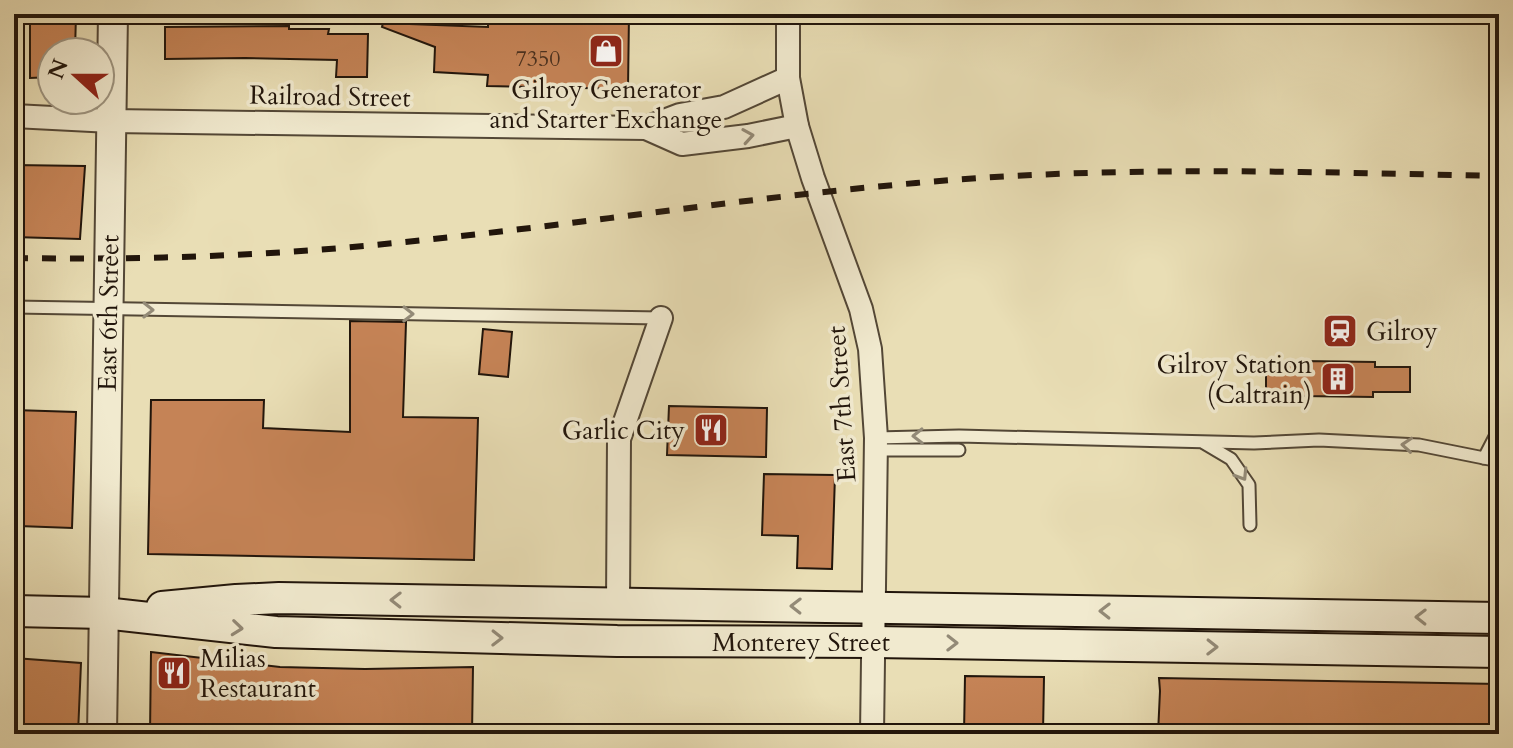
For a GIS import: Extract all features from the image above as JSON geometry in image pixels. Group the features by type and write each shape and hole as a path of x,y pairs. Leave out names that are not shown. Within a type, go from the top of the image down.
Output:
{"main road":[{"name":"Monterey Street","path":"104,613 279,598 1499,618"},
{"name":"Monterey Street","path":"14,611 104,613 276,632 617,641 1499,652"}],"street":[{"name":"East 6th Street","path":"102,734 113,14"},
{"name":"East 7th Street","path":"788,14 788,78 797,126 861,309 870,349 876,444 872,734"},
{"name":"Railroad Street","path":"14,116 111,121 646,128 680,115 724,107 788,78"},
{"name":"Railroad Street","path":"646,128 682,144 797,126"},
{"path":"618,604 619,439 661,318"}],"lane":[{"path":"14,307 661,318"},
{"path":"1484,458 1499,429"},
{"path":"876,444 959,436 1254,443 1319,440 1419,445 1499,461"},
{"path":"1203,442 1231,459 1249,485 1250,525"},
{"path":"876,444 959,450"}],"building":[{"path":"30,14 76,14 75,36 36,36 36,78 30,78"},
{"path":"488,14 629,14 628,89 487,86 488,75 434,72 435,47 382,27 383,23 488,27"},
{"path":"289,26 289,29 329,29 328,34 368,34 367,77 336,77 337,60 165,59 165,27"},
{"path":"14,165 85,166 80,239 14,237"},
{"path":"350,321 406,322 403,417 478,418 474,560 148,554 151,400 264,400 263,428 350,432"},
{"path":"483,329 512,332 508,377 479,374"},
{"name":"Gilroy Station (Caltrain)","path":"1303,361 1375,362 1375,367 1410,367 1410,392 1373,392 1373,397 1266,392 1266,364 1303,365"},
{"path":"669,406 767,408 766,457 667,455"},
{"path":"14,410 76,412 72,528 19,526 22,469 14,468"},
{"path":"764,474 835,475 832,569 797,568 798,536 762,535"},
{"path":"151,652 280,667 473,667 472,734 150,734"},
{"path":"14,658 81,663 78,734 14,734"},
{"path":"965,676 1044,677 1043,734 964,734"},
{"path":"1159,678 1499,684 1499,734 1158,734"}],"railway":[{"path":"14,258 205,256 300,251 460,236 851,189 989,177 1208,171 1499,176"}],"place":[{"name":"Gilroy Generator and Starter Exchange","path":"606,51"},
{"name":"Gilroy","path":"1340,331"},
{"name":"Gilroy Station (Caltrain)","path":"1338,379"},
{"name":"Garlic City","path":"711,430"},
{"name":"Milias Restaurant","path":"174,673"}]}
